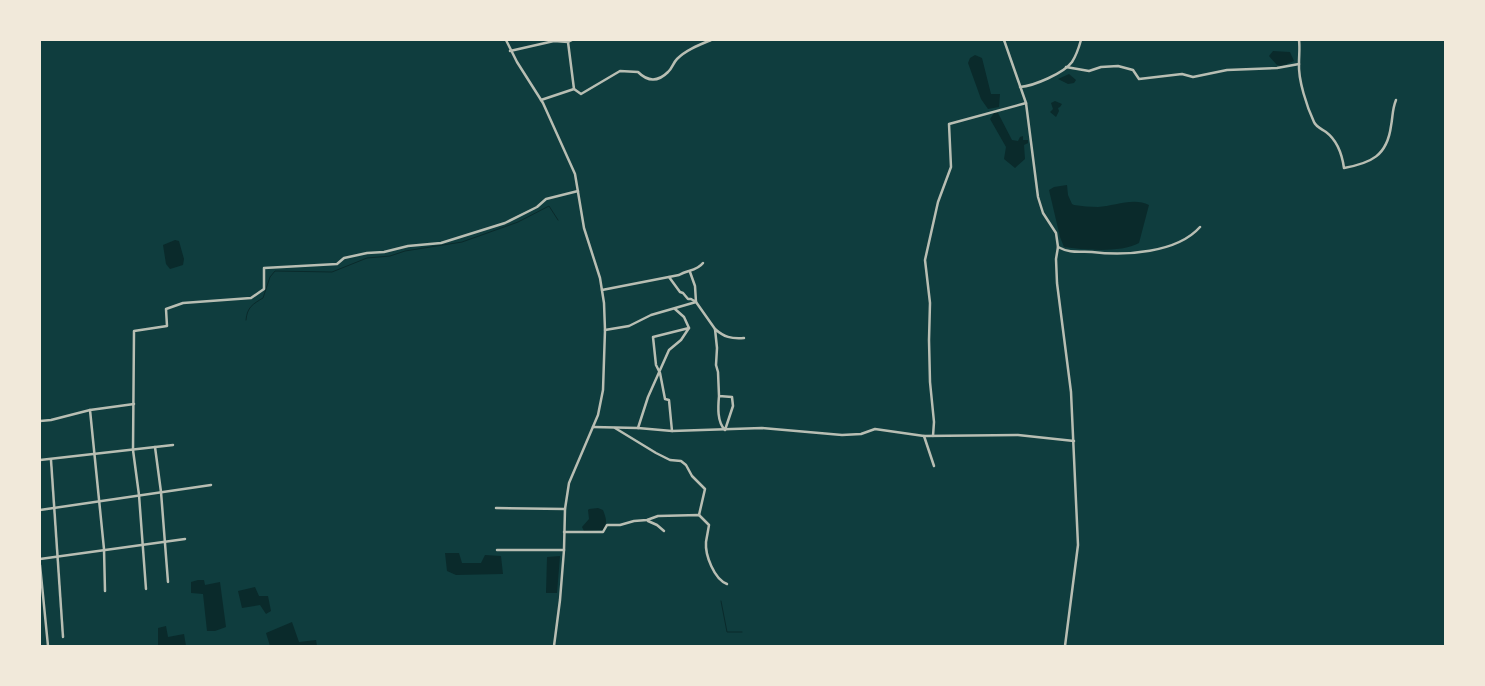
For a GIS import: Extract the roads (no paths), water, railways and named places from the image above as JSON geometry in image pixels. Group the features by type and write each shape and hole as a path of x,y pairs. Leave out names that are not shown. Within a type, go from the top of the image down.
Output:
{"street":[{"path":"506,40 510,50 541,100 575,174 584,228 602,290 605,330 603,390 594,427 568,483 560,600 554,646"},
{"path":"510,50 572,40"},
{"path":"568,41 574,89 580,94 620,71 638,72 644,78 650,80 658,78 668,72 676,60 688,51 710,40"},
{"path":"1004,40 1026,102 1038,197 1043,213 1056,233 1058,247 1056,259 1057,283 1071,392 1078,545 1065,646"},
{"path":"1020,88 1048,79 1066,67 1071,63 1081,40"},
{"path":"1299,40 1298,64 1305,103 1315,124 1335,141 1342,153 1344,168 1364,164 1374,159 1383,149 1392,125 1392,112 1396,100"},
{"path":"1066,67 1089,71 1101,67 1118,66 1133,70 1139,79 1182,74 1193,77 1227,70 1277,68 1298,64"},
{"path":"541,100 574,89"},
{"path":"933,436 934,422 930,382 929,340 930,303 925,260 938,202 951,167 949,124 1026,102"},
{"path":"146,589 139,496 133,450 134,331 167,326 166,309 183,303 251,298 264,289 264,268 337,264 344,258 367,252 384,252 408,246 441,242 505,223 537,207 546,198 578,190"},
{"path":"1058,247 1067,252 1102,254 1119,254 1156,249 1173,245 1194,234 1200,227"},
{"path":"602,290 669,277 699,268 703,264"},
{"path":"690,271 695,286 696,302"},
{"path":"669,277 680,292 688,299 696,302 715,329 724,336 734,339 744,338"},
{"path":"605,330 629,326 651,315 696,302"},
{"path":"674,309 684,317 690,328"},
{"path":"638,428 648,397 669,350 681,340 690,328"},
{"path":"672,431 669,400 665,398 662,389 660,373 656,365 653,337 690,328"},
{"path":"715,329 718,407 721,426 725,430"},
{"path":"719,396 732,398 734,406 725,430"},
{"path":"40,421 90,410 134,404"},
{"path":"90,410 104,549 105,591"},
{"path":"594,427 672,431 762,428 842,435 861,434 874,430 924,436 1018,435 1074,441"},
{"path":"614,428 656,453 670,460 681,460 686,465 692,476 704,490 699,515"},
{"path":"924,436 934,466"},
{"path":"40,460 173,445"},
{"path":"156,448 168,582"},
{"path":"51,460 63,637"},
{"path":"40,510 211,485"},
{"path":"496,508 565,509"},
{"path":"564,532 604,532 607,525 620,525 658,516 699,515 709,526 706,544 708,556 716,575 723,583 727,584"},
{"path":"647,520 664,531"},
{"path":"40,559 185,539"},
{"path":"497,550 564,550"},
{"path":"40,565 48,646"}],"water":[{"path":"1273,51 1290,52 1294,61 1282,66 1277,65 1269,56"},
{"path":"975,55 982,58 991,94 1000,94 999,107 988,109 981,99 968,63 970,58"},
{"path":"1069,74 1076,80 1074,83 1068,84 1058,79"},
{"path":"1055,101 1062,104 1058,108 1059,111 1056,117 1050,112 1053,109 1051,103"},
{"path":"994,113 998,113 1012,140 1018,141 1023,136 1023,140 1028,140 1028,143 1024,145 1025,159 1015,168 1004,159 1006,147 990,119"},
{"path":"1067,185 1068,195 1074,205 1098,207 1137,202 1149,205 1139,243 1113,249 1092,250 1064,247 1049,190 1054,187"},
{"path":"175,240 179,241 184,259 183,265 170,269 166,264 163,245"},
{"path":"598,508 603,510 605,527 603,530 584,531 582,527 589,519 588,510"},
{"path":"445,553 459,553 462,563 481,563 485,555 501,556 503,574 456,575 447,571"},
{"path":"560,556 557,593 546,593 547,557"},
{"path":"204,580 205,585 220,582 226,627 215,631 207,631 203,594 191,593 191,582"},
{"path":"255,587 259,596 268,596 271,611 266,614 260,605 242,608 238,591"},
{"path":"292,622 299,642 316,640 317,646 270,646 266,633"},
{"path":"166,626 168,637 184,634 186,646 158,646 158,628"}],"waterway":[{"path":"246,320 251,306 263,298 270,277 275,271 332,272 367,258 390,256 405,251 462,242 518,222 549,206 558,220"},
{"path":"721,601 727,632 742,632"}]}
